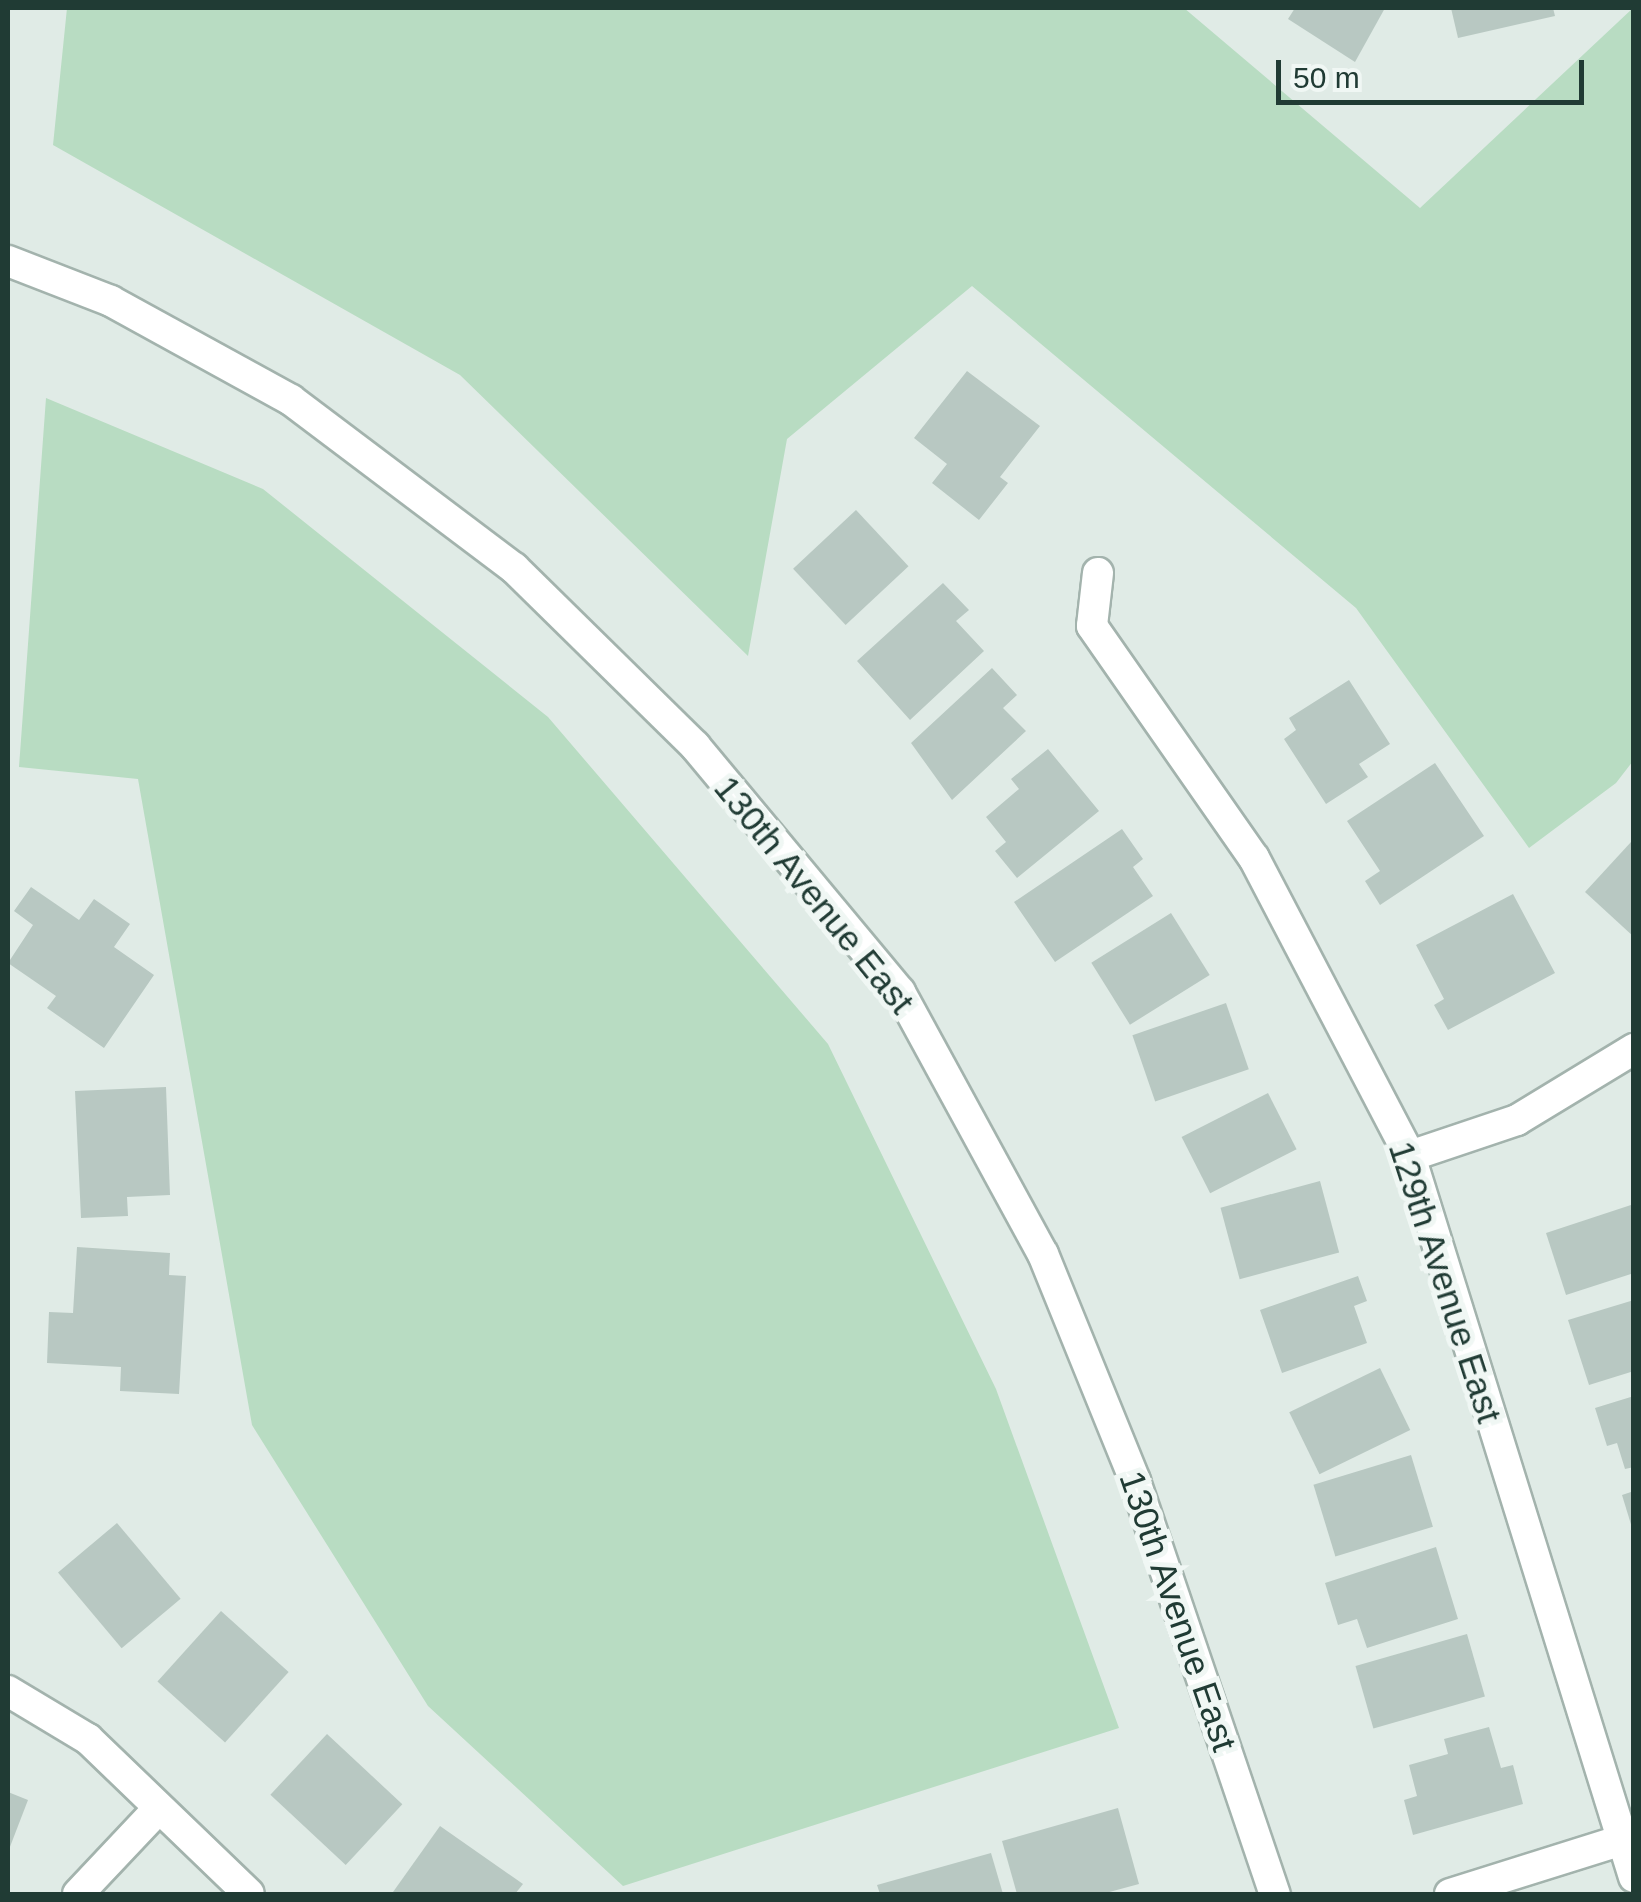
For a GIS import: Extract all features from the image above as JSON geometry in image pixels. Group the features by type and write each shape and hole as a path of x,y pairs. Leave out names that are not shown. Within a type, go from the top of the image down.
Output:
{"street":[{"name":"130th Avenue East","path":"8,261 111,301 291,400 514,568 695,746 900,992 1043,1254 1135,1481 1275,1894"},
{"name":"129th Avenue East","path":"1098,574 1092,626 1254,858 1410,1156 1634,1876"},
{"path":"1410,1156 1517,1120 1634,1048"},
{"path":"8,1692 88,1740 249,1894"},
{"path":"78,1894 158,1809"},
{"path":"1450,1894 1622,1840"}],"green space":[{"path":"67,8 1184,8 1420,208 1633,8 1633,761 1616,783 1529,848 1356,608 972,286 787,439 748,656 460,375 53,145"},
{"path":"46,398 263,489 548,717 828,1044 996,1389 1119,1728 623,1886 428,1706 252,1425 138,779 19,767"}],"building":[{"path":"1295,8 1385,8 1355,62 1288,19"},
{"path":"1451,8 1553,8 1555,16 1458,38"},
{"path":"967,371 1040,426 1000,477 1008,483 979,520 932,483 947,464 914,438"},
{"path":"856,510 909,566 846,625 793,569"},
{"path":"943,583 969,610 956,621 984,651 910,720 857,661"},
{"path":"992,668 1017,695 1003,708 1026,731 952,800 911,743"},
{"path":"1349,680 1390,744 1359,764 1368,777 1326,804 1284,739 1296,730 1289,718"},
{"path":"1048,749 1099,811 1017,878 995,851 1006,842 986,817 1019,789 1011,779"},
{"path":"1435,763 1484,836 1380,905 1365,881 1380,871 1347,821"},
{"path":"1122,829 1143,859 1133,867 1153,896 1055,962 1014,902"},
{"path":"1631,842 1634,844 1634,937 1585,892"},
{"path":"31,887 79,920 94,899 130,924 114,947 154,975 104,1048 47,1008 56,996 8,963 33,925 14,911"},
{"path":"1513,894 1555,973 1448,1030 1434,1005 1444,999 1416,945"},
{"path":"1171,913 1210,975 1130,1025 1091,963"},
{"path":"1226,1003 1249,1069 1155,1101 1132,1035"},
{"path":"166,1087 170,1195 127,1197 128,1216 81,1218 75,1091"},
{"path":"1268,1093 1297,1149 1210,1193 1182,1137"},
{"path":"1320,1181 1339,1252 1240,1279 1221,1208"},
{"path":"1634,1204 1634,1273 1566,1295 1546,1233"},
{"path":"77,1247 170,1253 169,1275 186,1276 179,1394 120,1391 121,1367 47,1363 49,1312 73,1313"},
{"path":"1358,1276 1367,1301 1354,1306 1367,1343 1282,1373 1260,1310"},
{"path":"1634,1300 1634,1371 1589,1385 1568,1320"},
{"path":"1380,1368 1410,1430 1319,1474 1289,1412"},
{"path":"1634,1396 1634,1467 1625,1469 1617,1443 1607,1446 1595,1408"},
{"path":"1411,1455 1433,1527 1335,1557 1313,1485"},
{"path":"1634,1491 1634,1531 1633,1531 1622,1495"},
{"path":"117,1523 181,1599 122,1648 58,1572"},
{"path":"1436,1547 1458,1619 1367,1648 1357,1619 1338,1625 1325,1583"},
{"path":"221,1611 289,1672 225,1742 157,1682"},
{"path":"1467,1634 1485,1696 1373,1728 1355,1666"},
{"path":"1489,1727 1501,1768 1513,1765 1523,1804 1413,1835 1404,1800 1417,1796 1409,1765 1448,1754 1444,1739"},
{"path":"327,1734 402,1804 346,1865 270,1795"},
{"path":"8,1792 28,1800 8,1852"},
{"path":"1118,1808 1139,1884 1102,1894 1017,1894 1002,1841"},
{"path":"440,1826 523,1884 515,1894 393,1892"},
{"path":"991,1853 1003,1894 880,1894 877,1885"}]}
